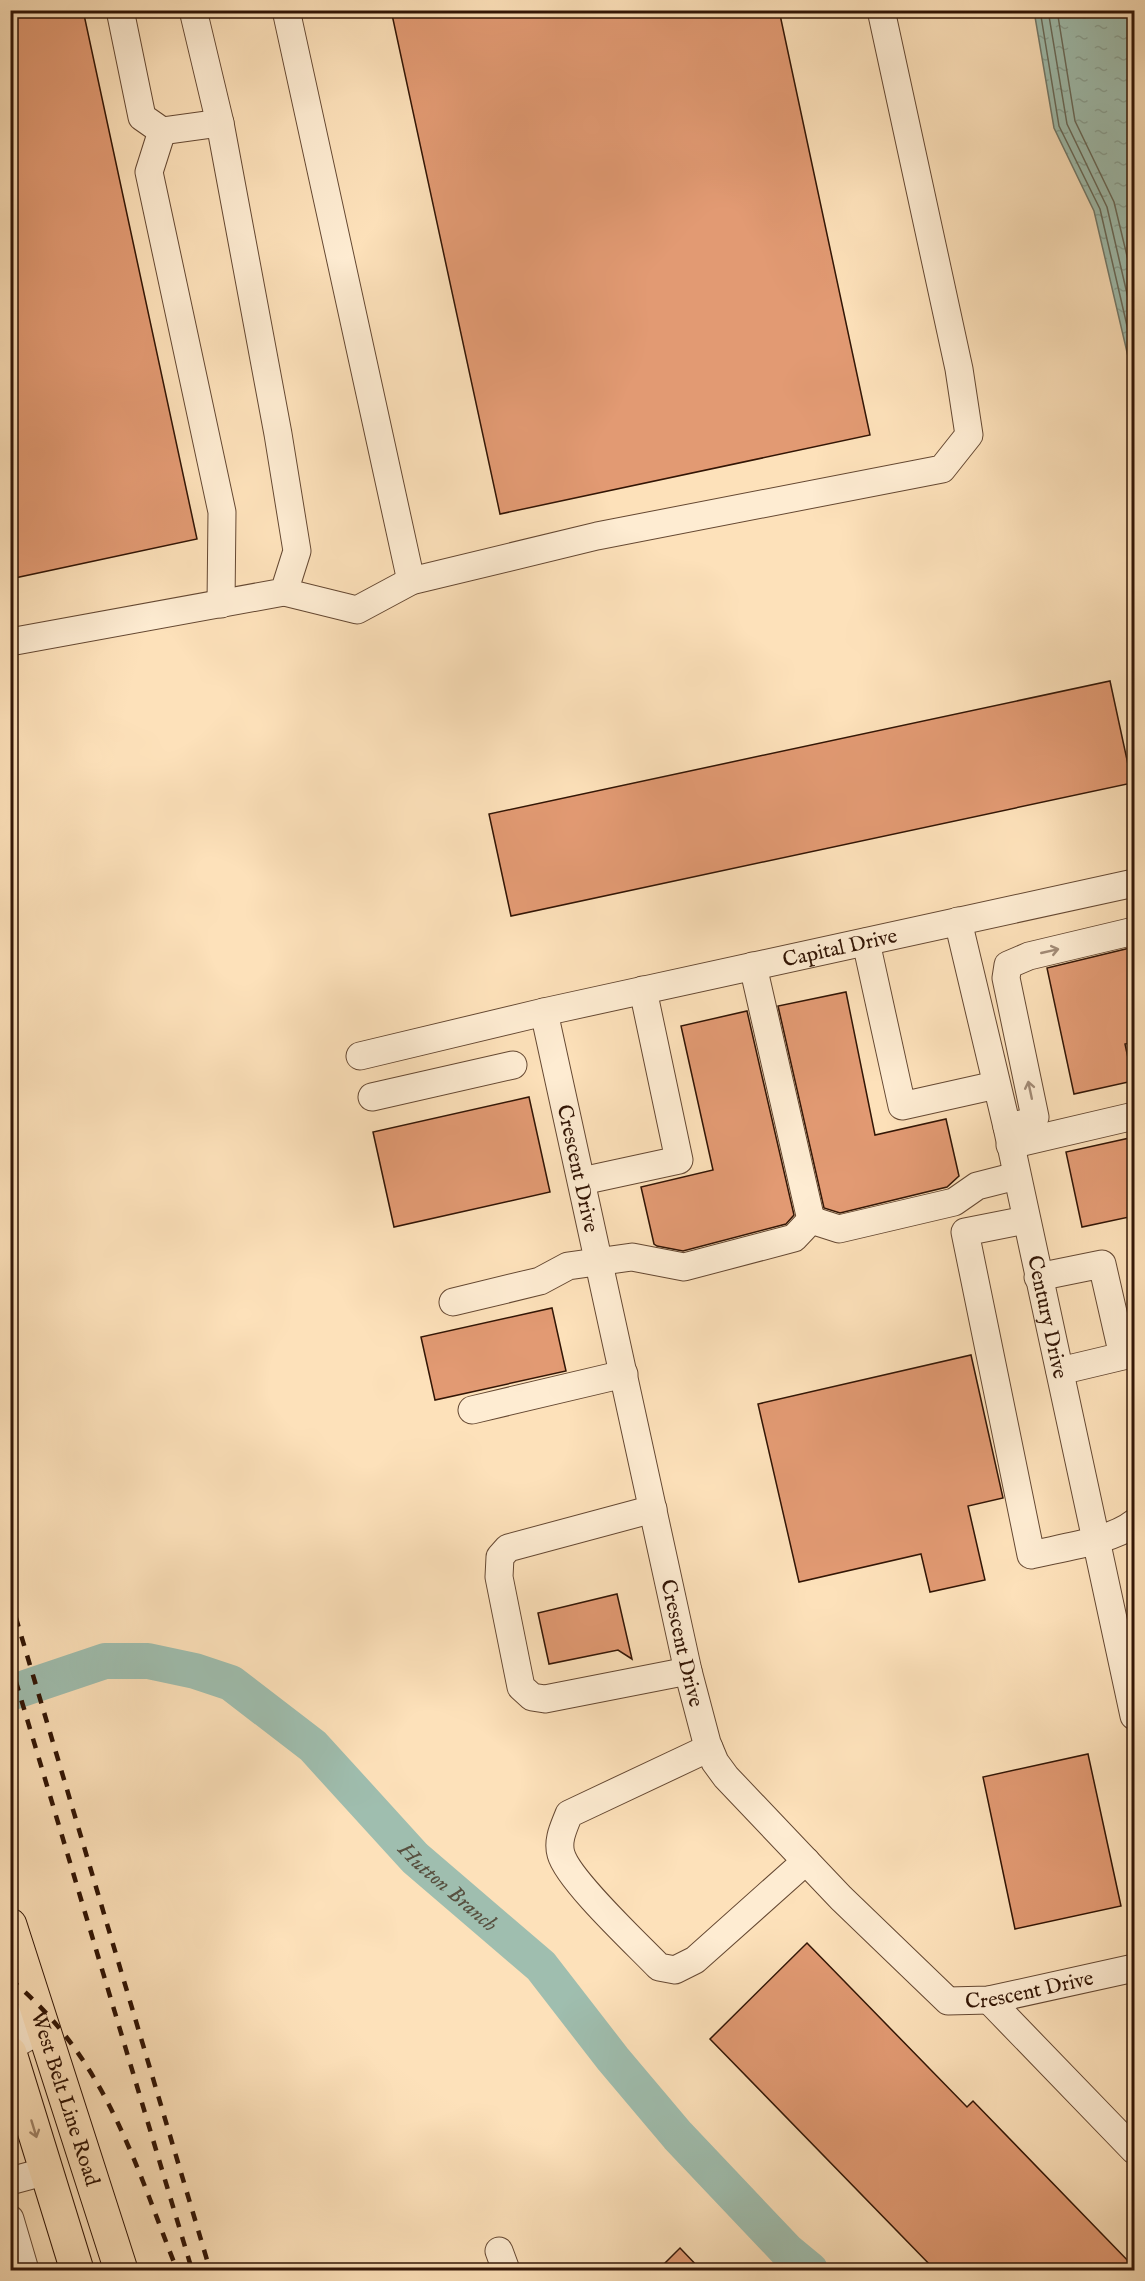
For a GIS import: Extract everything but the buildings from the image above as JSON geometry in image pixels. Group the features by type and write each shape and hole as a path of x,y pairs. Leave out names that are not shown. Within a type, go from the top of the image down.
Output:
{"main road":[{"name":"West Belt Line Road","path":"10,1925 45,2027 121,2271"},
{"name":"West Belt Line Road","path":"10,2053 77,2271"}],"street":[{"path":"120,10 142,117 162,131 220,123"},
{"path":"193,10 220,123 278,434 297,551 285,592"},
{"path":"286,10 411,581"},
{"path":"10,642 285,592 357,610 411,581 597,536 942,469 969,435 959,369 881,10"},
{"path":"162,131 149,172 222,512 221,604"},
{"name":"Capital Drive","path":"360,1056 544,1012 1134,883"},
{"name":"Century Drive","path":"958,921 1008,1136 1096,1539 1126,1633 1134,1716"},
{"path":"1008,1136 1035,1117 1006,978 1008,964 1029,956 1134,931"},
{"path":"866,942 902,1106 996,1085"},
{"path":"753,966 811,1220"},
{"path":"971,976 989,973 1006,978"},
{"path":"582,1181 680,1160 643,990"},
{"name":"Crescent Drive","path":"544,1012 688,1671 715,1762 726,1777 806,1861 948,2001 988,2000 1134,1968"},
{"path":"444,1036 452,1078"},
{"path":"372,1097 513,1065"},
{"path":"1008,1136 1134,1116"},
{"path":"811,1220 839,1229 954,1202 977,1186 1016,1176"},
{"path":"453,1302 540,1281 568,1266 600,1261 632,1257 684,1267 794,1238 811,1220"},
{"path":"1026,1221 965,1232 1031,1555 1096,1539 1127,1529 1134,1522"},
{"path":"1038,1277 1102,1264 1122,1356 1060,1371"},
{"path":"472,1410 624,1374"},
{"path":"653,1509 508,1548 500,1557 499,1577 521,1687 532,1697 545,1699 688,1671"},
{"path":"709,1748 568,1814 560,1836 561,1855 580,1884 659,1967 675,1970 695,1960 806,1861"},
{"path":"988,2000 1134,2150"},
{"path":"10,2016 45,2027"},
{"path":"10,2047 45,2027"},
{"path":"10,2181 47,2171"},
{"path":"10,2219 25,2271"}],"water":[{"path":"1034,11 1134,11 1134,382 1094,211 1054,128"}],"waterway":[{"name":"Hutton Branch","path":"10,1693 105,1661 148,1661 195,1671 231,1683 313,1746 415,1858 541,1966 613,2059 678,2136 787,2251 810,2270"}],"railway":[{"path":"10,1598 210,2270"},
{"path":"10,1662 192,2270"},
{"path":"10,1979 43,2009 70,2042 93,2077 130,2151 177,2270"}]}
